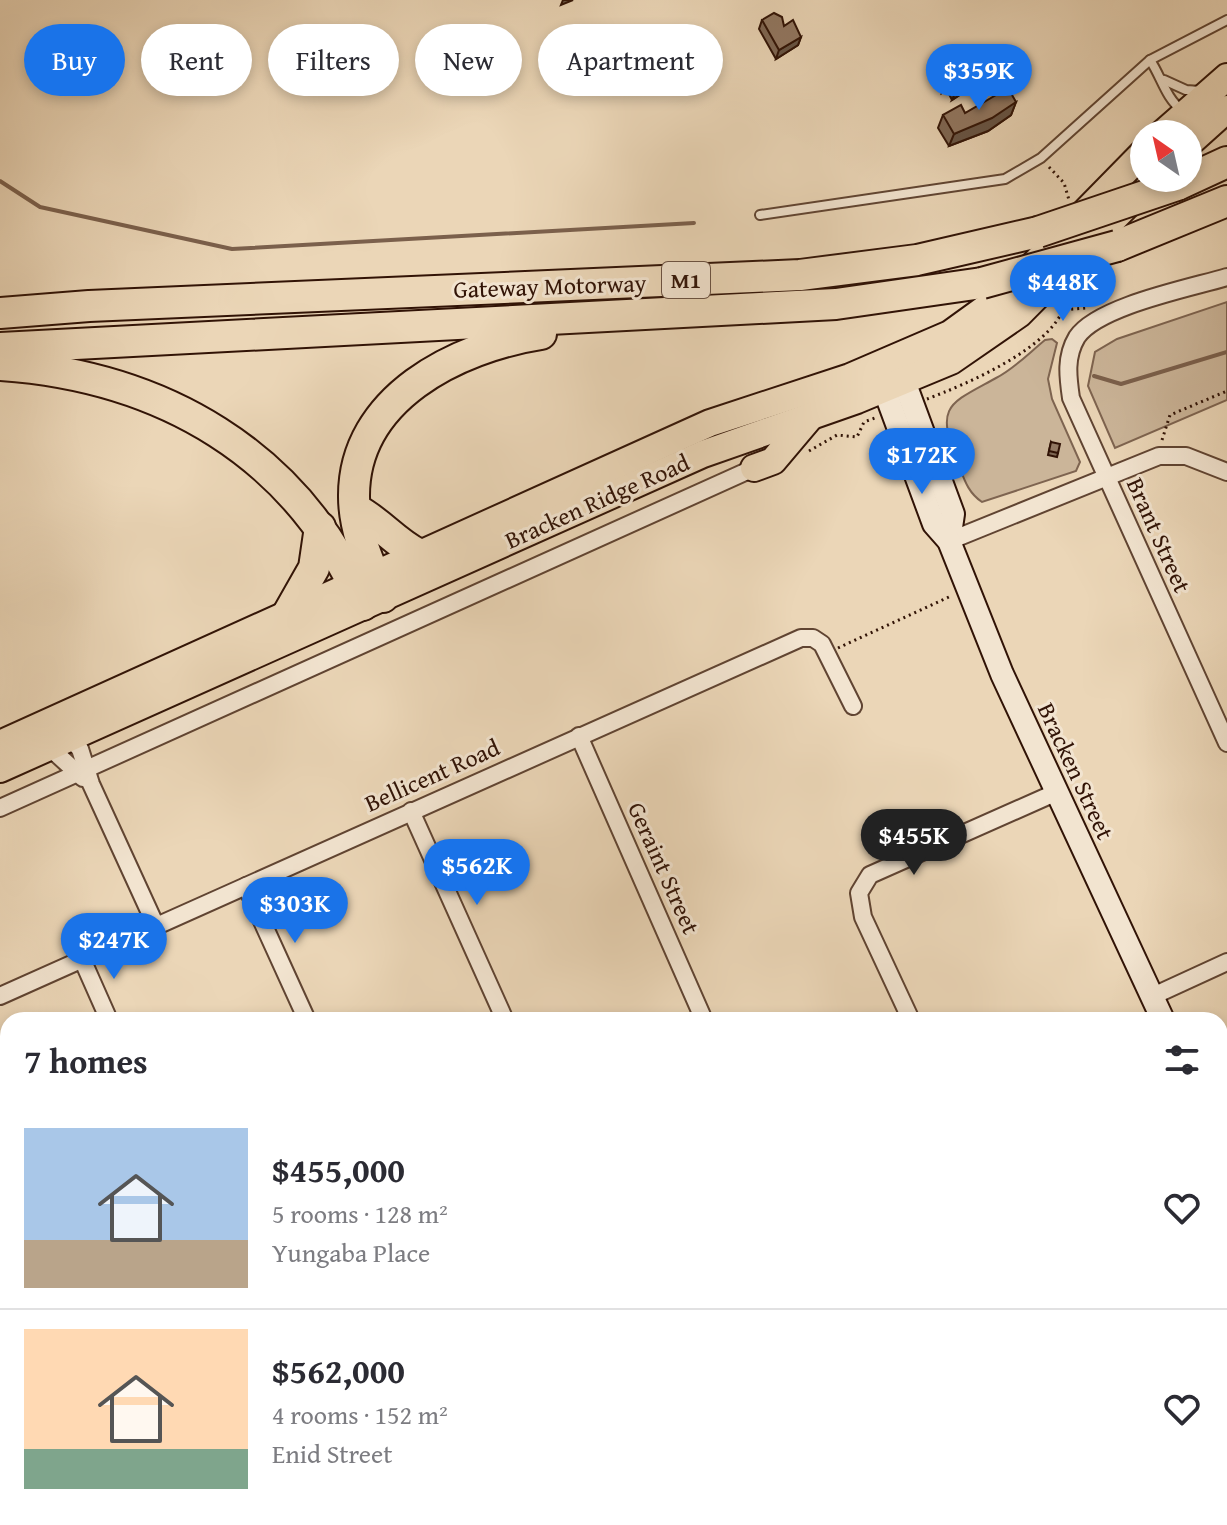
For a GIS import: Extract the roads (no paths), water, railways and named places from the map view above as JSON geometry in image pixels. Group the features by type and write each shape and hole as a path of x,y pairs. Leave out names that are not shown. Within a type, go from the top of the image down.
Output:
{"highway":[{"name":"Gateway Motorway","path":"1202,170 1227,162"},
{"name":"Gateway Motorway","path":"0,313 89,306 800,275 917,260 1038,232 1138,192"},
{"name":"Gateway Motorway","path":"0,348 836,304 924,294 982,283 1117,246 1227,201"},
{"path":"368,590 355,509 358,461 380,418 402,393 460,356 517,338 556,332 578,317"},
{"path":"0,365 80,374 145,393 196,418 260,463 294,495 368,590"},
{"path":"355,509 373,518 394,539 418,554"},
{"path":"289,612 314,568 320,527"}],"main road":[{"path":"1186,120 1211,105"},
{"name":"Bracken Ridge Road","path":"0,769 54,736 289,612 368,590 418,554 710,423 888,382 1004,295 1130,166"},
{"name":"Bracken Ridge Road","path":"0,744 54,736 368,590 973,349 1019,314 1153,192"},
{"path":"754,468 773,461 811,416"}],"street":[{"name":"Brant Street","path":"1227,277 1102,316 1078,337 1067,367 1071,398 1227,743"},
{"name":"Bracken Street","path":"888,382 953,514 949,541 973,607 1160,1012"},
{"path":"949,541 1144,461 1171,454 1201,461 1227,472"},
{"name":"Bracken Ridge Road","path":"0,808 86,775 754,468"},
{"name":"Bellicent Road","path":"0,996 801,638 813,638 822,644 853,706"},
{"path":"54,736 86,775 156,926"},
{"path":"54,736 86,775"},
{"name":"Geraint Street","path":"579,736 700,1012"},
{"path":"907,1012 863,917 859,893 870,875 1057,792"},
{"path":"411,811 501,1012"},
{"path":"246,886 303,1012"},
{"path":"82,959 105,1012"},
{"path":"1153,996 1227,962"}],"lane":[{"path":"760,215 1005,179 1041,158 1150,60 1227,20"},
{"path":"1150,60 1164,80 1169,97 1211,105"},
{"path":"1164,80 1211,105"}],"waterway":[{"path":"0,181 40,207 232,249 694,223"},
{"path":"1094,376 1121,384 1227,352"}]}
